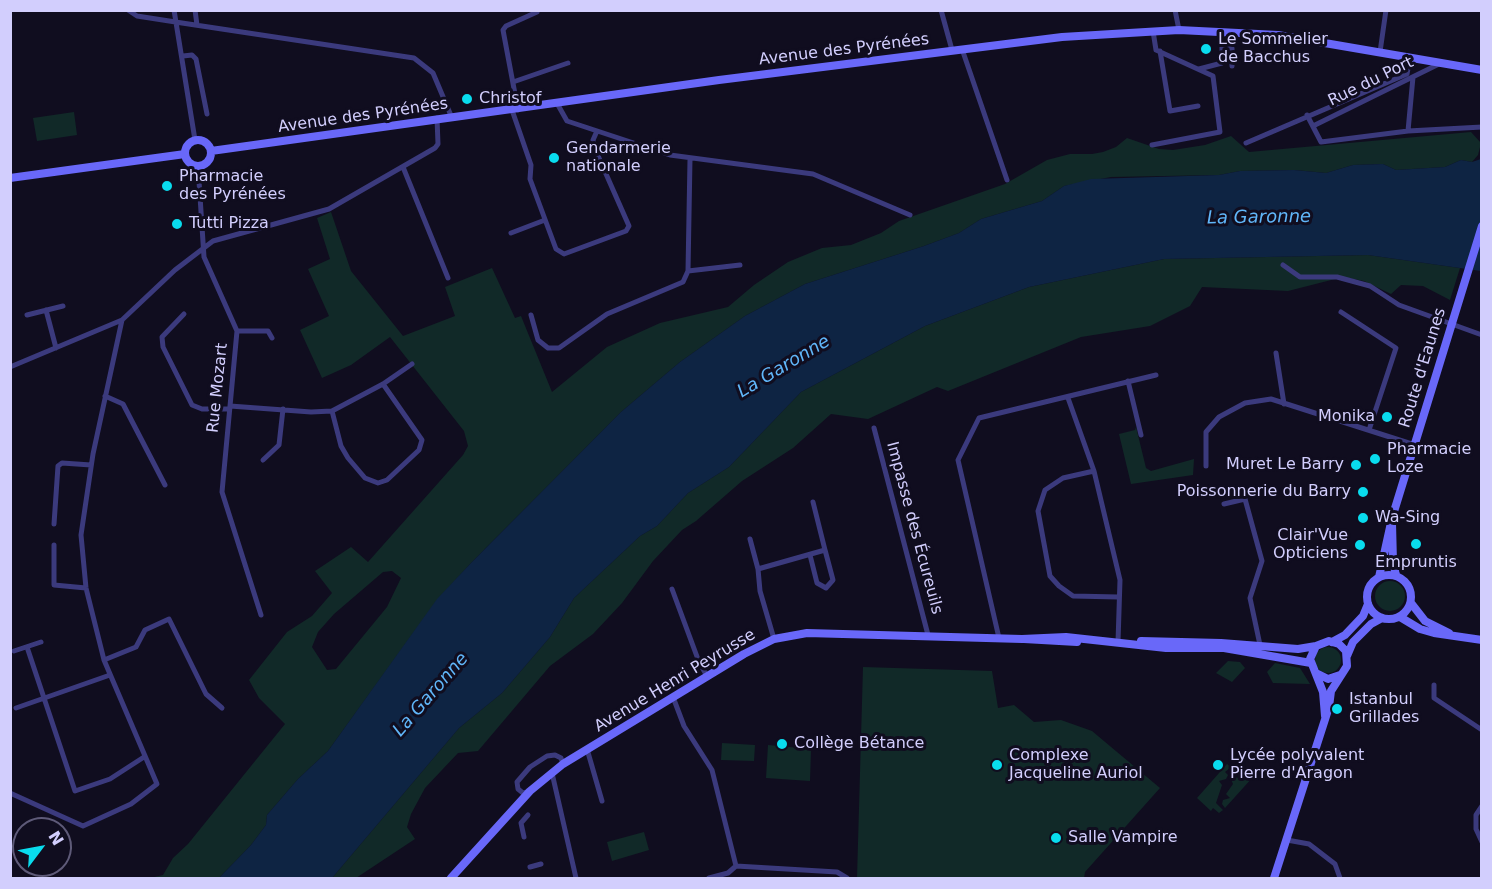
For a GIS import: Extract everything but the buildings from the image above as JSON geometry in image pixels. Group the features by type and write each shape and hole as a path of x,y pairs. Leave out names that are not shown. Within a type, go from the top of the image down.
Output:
{"main road":[{"name":"Avenue des Pyrénées","path":"211,151 437,118 558,105 718,80 952,50 1062,37 1153,31 1179,30 1278,35 1482,70"},
{"path":"195,140 208,144 211,151 210,158 198,166 192,164 185,154 187,145 195,140"},
{"path":"10,178 185,154"},
{"name":"Route d'Eaunes","path":"1379,577 1392,518 1482,226"},
{"name":"Route d'Eaunes","path":"1392,518 1393,562 1396,575"},
{"path":"1325,716 1323,692 1311,663 1311,654 1316,646 1346,635 1363,616 1368,604 1369,588 1379,577 1396,575 1408,584 1411,603 1425,621 1453,635"},
{"path":"1400,617 1411,603"},
{"path":"1368,604 1374,614 1382,618"},
{"path":"1274,879 1329,708 1334,684 1347,666 1347,656 1353,642 1371,624 1382,618 1400,617 1420,629 1482,640"},
{"name":"Avenue Henri Peyrusse","path":"451,879 530,791 563,764 707,676 774,639 807,633 927,635 1044,642 1085,641 1166,648 1224,648 1311,663"},
{"name":"Avenue Henri Peyrusse","path":"1122,643 1153,640 1298,649 1316,646"},
{"path":"1332,642 1343,647 1347,656"},
{"path":"1315,673 1328,679 1342,674"}],"street":[{"path":"128,10 137,16 414,58 433,73 452,118"},
{"path":"174,10 195,140"},
{"path":"195,10 197,25"},
{"path":"941,10 952,50"},
{"path":"1175,10 1179,30"},
{"path":"1380,52 1386,10"},
{"path":"537,12 504,27 515,110 531,165 530,179 556,249 564,254 627,229 628,220 594,145 597,131"},
{"path":"1152,145 1220,132 1213,76 1156,50 1153,31"},
{"path":"1227,48 1228,32"},
{"path":"1199,69 1222,63 1222,47 1232,48 1232,66"},
{"path":"962,49 1006,180"},
{"path":"1160,51 1170,111 1198,106"},
{"path":"183,56 192,55 196,58 207,114"},
{"path":"1246,143 1407,74 1410,58"},
{"path":"513,82 568,63"},
{"name":"Rue du Port","path":"1312,126 1442,63"},
{"path":"1408,131 1413,77"},
{"path":"558,105 567,121 597,131 690,159 813,174 910,215"},
{"path":"1307,115 1321,142 1408,131 1482,127"},
{"path":"10,372 11,367 122,320 213,241 329,209 403,166 438,144 437,118"},
{"path":"531,315 538,340 548,348 559,348 607,314 683,282 688,271 690,159"},
{"name":"Rue Mozart","path":"198,166 204,247 208,267 237,331 222,492 261,615"},
{"path":"403,166 448,278"},
{"path":"511,232 545,220"},
{"path":"688,271 740,264"},
{"path":"1283,265 1300,277 1337,277 1370,286 1399,305 1482,335"},
{"path":"27,315 63,306"},
{"path":"46,310 56,348"},
{"path":"1341,312 1396,348 1369,430"},
{"path":"184,314 162,337 163,347 192,405 202,410 229,408 332,411 383,384 412,364"},
{"path":"10,793 83,826 131,804 157,784 104,660 86,588 81,535 91,465 122,320"},
{"path":"237,331 268,331 272,338"},
{"path":"1276,353 1284,404"},
{"path":"999,638 958,460 979,418 1156,375"},
{"path":"1128,381 1141,435"},
{"path":"332,411 341,446 348,458 365,478 378,483 387,480 419,450 422,440 383,384"},
{"path":"105,396 123,404 165,485"},
{"path":"1068,398 1094,471 1120,580 1118,597 1122,643"},
{"path":"1206,466 1206,432 1218,417 1245,403 1271,399 1414,445"},
{"path":"263,459 279,445 283,409"},
{"name":"Impasse des Écureuils","path":"874,428 927,635"},
{"path":"54,524 58,466 62,463 91,465"},
{"path":"1094,471 1063,478 1045,490 1038,512 1050,576 1073,596 1118,597"},
{"path":"1224,504 1245,499 1262,561 1250,598 1260,645"},
{"path":"810,555 817,583 826,588 833,580 813,502"},
{"path":"750,539 758,569 760,591 774,639"},
{"path":"54,545 54,585 86,588"},
{"path":"758,569 825,550"},
{"path":"672,589 699,662 707,676"},
{"path":"104,660 136,647 145,630 169,619 206,694 222,708"},
{"path":"14,651 41,642"},
{"path":"27,647 75,791 110,779 144,757"},
{"path":"16,708 110,675"},
{"path":"1434,685 1434,698 1482,729"},
{"path":"673,697 684,726 712,770 736,866"},
{"path":"587,749 602,801"},
{"path":"530,791 523,794 518,789 517,782 530,767 547,756 555,755 561,758 563,764"},
{"path":"552,773 576,879"},
{"path":"518,804 529,817 521,823 524,837"},
{"path":"1482,806 1476,815 1476,828 1482,842"},
{"path":"1287,840 1309,844 1335,864 1340,879"},
{"path":"530,867 541,864"},
{"path":"709,879 728,873 736,866 837,872 847,879"}],"green space":[{"path":"74,112 77,135 37,141 33,118"},
{"path":"1471,132 1481,143 1478,155 1472,162 1461,160 1445,167 1396,170 1383,164 1353,165 1326,173 1294,170 1240,171 1219,175 1111,177 1064,186 1042,201 981,219 959,233 805,284 745,316 680,362 621,412 470,564 437,600 328,751 298,779 267,815 266,825 251,845 219,878 150,878 163,875 173,858 188,844 285,724 259,698 249,680 287,632 312,616 332,593 315,571 351,547 368,562 463,455 468,446 464,431 390,337 351,365 322,378 300,330 329,316 308,269 330,259 317,218 331,212 351,271 403,336 455,316 445,287 492,268 515,318 521,316 552,392 607,347 660,323 728,307 754,285 788,262 822,248 851,245 881,233 899,221 1005,184 1047,160 1070,154 1103,152 1116,147 1127,138 1159,149 1173,150 1205,145 1231,136 1249,152","holes":["392,571 401,578 387,607 336,669 327,670 312,647 318,632 334,614 383,572"]},
{"path":"1368,255 1460,268 1450,300 1423,286 1401,285 1391,294 1364,281 1343,277 1288,291 1202,287 1190,306 1150,326 1081,337 948,391 937,387 868,419 831,414 793,448 742,481 696,521 682,530 653,561 622,603 593,634 550,666 478,751 458,753 425,788 411,814 407,827 415,839 356,878 332,878 459,728 502,693 550,637 574,598 640,536 657,526 688,493 729,467 801,392 925,326 1029,287 1164,259"},
{"path":"1136,427 1146,468 1151,471 1194,459 1193,475 1131,484 1119,434 1135,430"},
{"path":"1390,581 1396,582 1404,590 1404,602 1396,610 1390,611 1384,610 1376,602 1375,596 1376,590 1384,582"},
{"path":"1328,647 1337,651 1341,660 1337,669 1328,673 1319,669 1315,660 1319,651"},
{"path":"1228,661 1240,662 1245,668 1232,682 1216,673"},
{"path":"1275,663 1300,668 1310,684 1273,683 1267,672"},
{"name":"Complexe Jacqueline Auriol","path":"863,667 992,671 998,708 1014,705 1034,722 1061,720 1092,731 1160,788 1085,872 1084,878 857,878"},
{"path":"722,743 755,745 754,761 721,760"},
{"path":"768,745 811,749 810,781 766,778"},
{"path":"1227,764 1231,767 1225,772 1228,775 1226,779 1219,781 1222,785 1216,803 1223,810 1219,813 1213,808 1211,811 1197,798"},
{"path":"1239,764 1253,777 1225,808 1222,804 1223,800 1230,798 1226,794 1233,784 1230,777 1233,774 1237,778 1240,776 1235,771"},
{"path":"644,832 649,850 612,861 607,842"}],"water":[{"name":"La Garonne","path":"1481,159 1481,271 1368,255 1164,259 1029,287 925,326 801,392 729,467 688,493 657,526 640,536 574,598 550,637 502,693 459,728 332,878 219,878 251,845 266,825 267,815 298,779 328,751 437,599 621,412 680,362 745,316 805,284 924,246 959,233 981,219 1042,201 1064,186 1091,179 1219,175 1240,171 1294,170 1326,173 1353,165 1383,164 1396,170 1445,167 1461,160 1472,162"}],"place":[{"name":"Le Sommelier de Bacchus","path":"1206,49"},
{"name":"Christof","path":"467,99"},
{"name":"Gendarmerie nationale","path":"554,158"},
{"name":"Pharmacie des Pyrénées","path":"167,186"},
{"name":"Tutti Pizza","path":"177,224"},
{"name":"Monika","path":"1387,417"},
{"name":"Pharmacie Loze","path":"1375,459"},
{"name":"Muret Le Barry","path":"1356,465"},
{"name":"Poissonnerie du Barry","path":"1363,492"},
{"name":"Wa-Sing","path":"1363,518"},
{"name":"Empruntis","path":"1416,544"},
{"name":"Clair'Vue Opticiens","path":"1360,545"},
{"name":"Istanbul Grillades","path":"1337,709"},
{"name":"Collège Bétance","path":"782,744"},
{"name":"Complexe Jacqueline Auriol","path":"997,765"},
{"name":"Lycée polyvalent Pierre d'Aragon","path":"1218,765"},
{"name":"Salle Vampire","path":"1056,838"}]}
